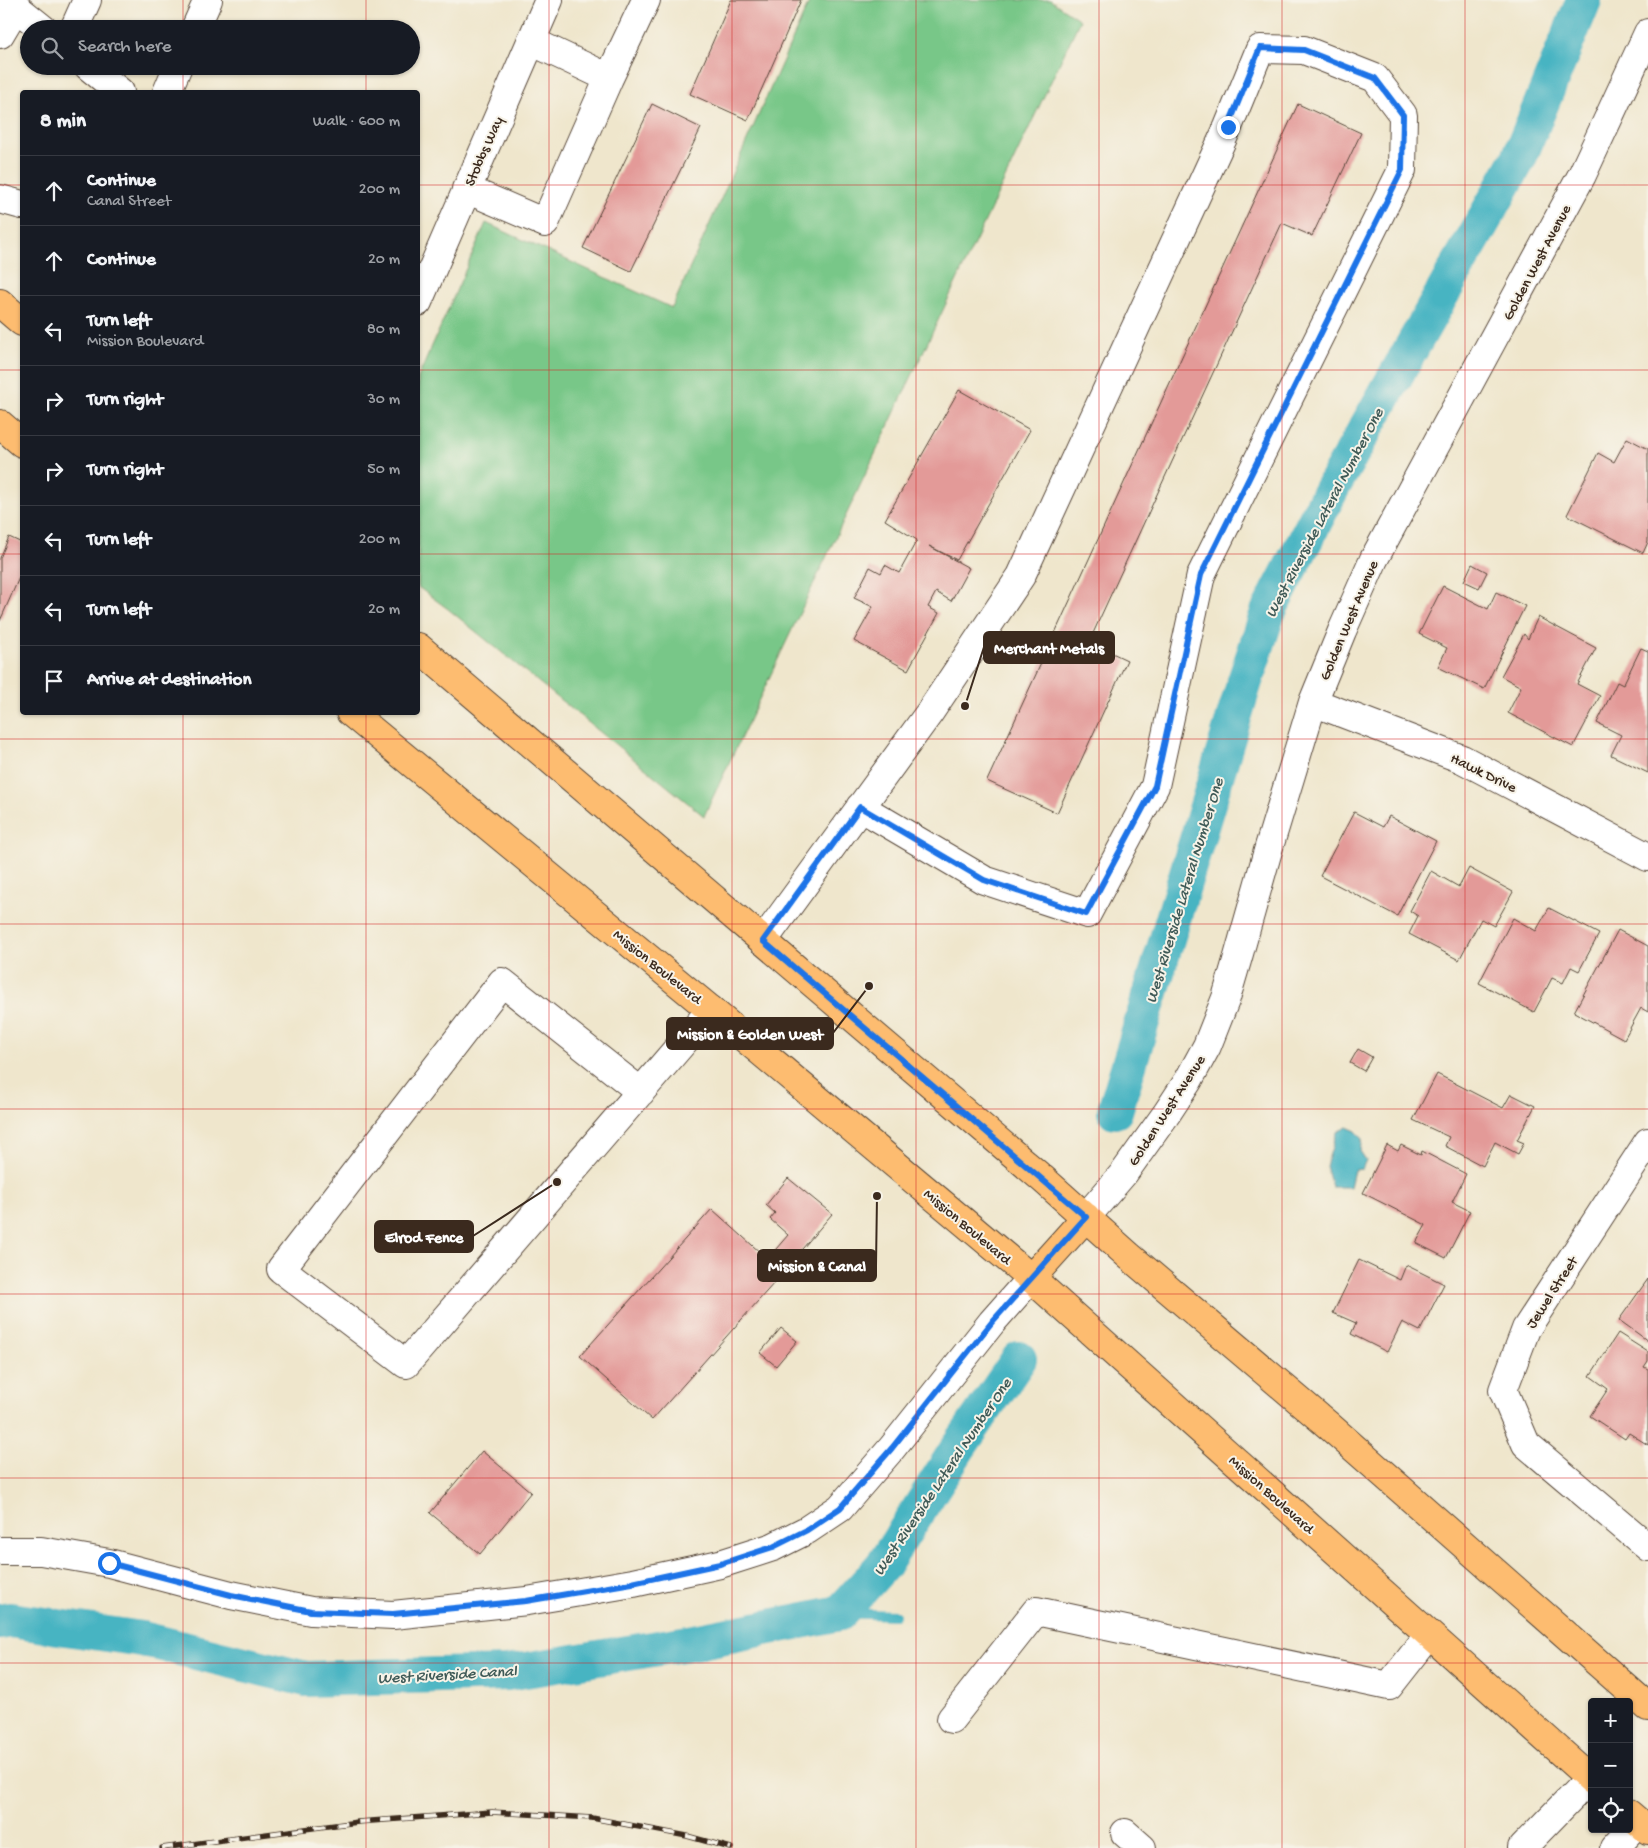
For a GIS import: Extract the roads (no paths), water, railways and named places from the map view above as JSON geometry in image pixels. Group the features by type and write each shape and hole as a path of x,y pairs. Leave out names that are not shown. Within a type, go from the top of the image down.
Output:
{"main road":[{"path":"0,303 20,320"},
{"path":"0,424 20,441"},
{"path":"420,650 1328,1424 1648,1707"},
{"name":"Mission Boulevard","path":"354,715 711,1010 1031,1278 1588,1776"},
{"path":"1031,1278 1086,1217"}],"street":[{"path":"78,20 87,0"},
{"path":"199,20 208,0"},
{"name":"Stobbs Way","path":"420,297 549,0"},
{"path":"466,189 545,223 609,78 646,0"},
{"path":"0,34 12,4 32,20"},
{"name":"Golden West Avenue","path":"1086,1217 1124,1173 1167,1113 1208,1046 1236,966 1269,847 1313,702 1374,559 1582,176 1648,33"},
{"path":"531,41 609,78"},
{"path":"763,941 860,807 930,712 1021,576 1228,127 1260,48 1304,50 1375,78 1403,115 1402,170 1201,575 1155,786 1086,914 984,880 860,807"},
{"path":"168,90 174,75"},
{"path":"0,199 20,204"},
{"name":"Hawk Drive","path":"1313,702 1462,759 1648,857"},
{"path":"641,1092 502,982 281,1269 406,1364 641,1092 711,1010"},
{"name":"Jewel Street","path":"1648,1142 1526,1329 1503,1390 1526,1444 1648,1547"},
{"path":"0,1551 41,1551 109,1563 231,1595 311,1611 393,1614 526,1601 632,1583 720,1564 773,1547 807,1530 840,1508 892,1448 992,1322 1031,1278"},
{"path":"951,1719 1036,1611 1389,1686 1429,1635"},
{"path":"1522,1848 1588,1782"},
{"path":"1614,1848 1638,1822"}],"water":[{"path":"1347,1127 1356,1131 1362,1138 1360,1151 1366,1160 1362,1169 1354,1170 1350,1187 1332,1187 1326,1166 1337,1132"}],"waterway":[{"name":"West Riverside Lateral Number One","path":"1115,1111 1245,681 1268,612 1332,488 1519,158 1584,0"},
{"name":"West Riverside Canal","path":"0,1622 10,1620 142,1639 306,1679 507,1673 695,1642 840,1613 884,1564 958,1448 1019,1359"},
{"name":"West Riverside Canal","path":"840,1613 895,1615"}],"railway":[{"path":"162,1848 358,1822 492,1812 592,1818 687,1836 731,1848"}],"place":[{"name":"Merchant Metals","path":"965,706"},
{"name":"Mission & Golden West","path":"869,986"},
{"name":"Elrod Fence","path":"557,1182"},
{"name":"Mission & Canal","path":"877,1196"}]}
